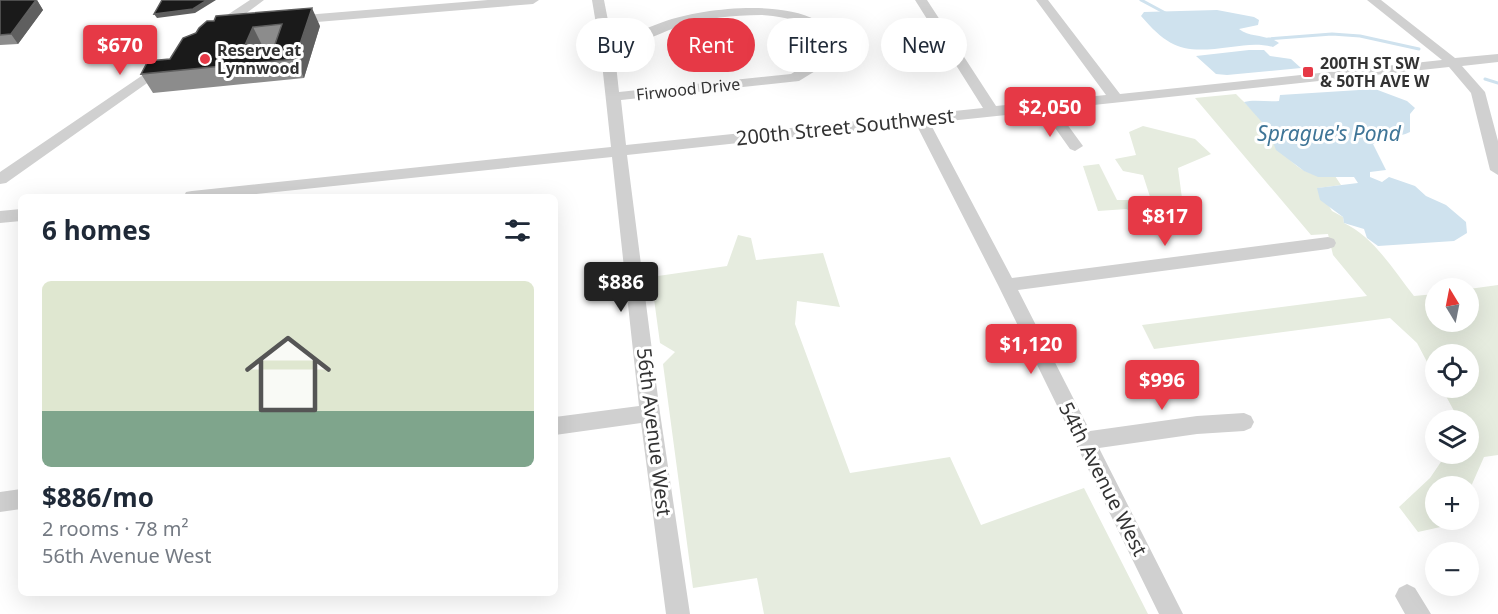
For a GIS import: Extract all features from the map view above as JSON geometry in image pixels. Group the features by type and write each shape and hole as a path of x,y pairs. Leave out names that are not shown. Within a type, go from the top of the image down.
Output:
{"street":[{"path":"201,39 258,0"},
{"path":"276,21 533,0"},
{"name":"56th Avenue West","path":"598,0 601,18"},
{"path":"921,0 992,111"},
{"path":"1042,0 1116,98"},
{"path":"1373,0 1452,63 1478,92 1498,170"},
{"name":"Firwood Drive","path":"614,97 795,78 820,62 830,44 812,22 794,15 754,11 702,16 667,25 655,31"},
{"path":"221,26 247,24"},
{"name":"200th Street Southwest","path":"211,194 1498,58"},
{"path":"0,179 170,60"},
{"name":"56th Avenue West","path":"611,72 676,614"},
{"path":"1047,106 1075,146"},
{"name":"54th Avenue West","path":"921,119 1172,614"},
{"path":"0,217 18,214"},
{"path":"1007,285 1328,243"},
{"path":"558,426 650,412"},
{"path":"1084,441 1197,425 1244,422"},
{"path":"0,502 18,499"}],"shaded area":[{"path":"1236,94 1253,111 1294,164 1311,173 1335,176 1341,185 1318,188 1332,211 1343,217 1344,223 1355,229 1374,246 1414,296 1425,295 1425,332 1479,332 1479,288 1498,285 1498,455 1484,457 1476,476 1431,476 1440,464 1479,464 1479,410 1454,410 1447,398 1479,398 1479,344 1425,344 1425,358 1417,343 1390,318 1154,349 1142,325 1367,296 1333,255 1328,234 1311,235 1195,98"},
{"path":"1143,126 1195,139 1211,154 1178,168 1185,221 1136,219 1127,209 1098,211 1083,166 1099,164 1117,200 1151,200 1143,175 1123,171 1115,159 1136,155 1129,132"},
{"path":"738,235 751,238 756,260 823,253 840,307 797,301 795,324 850,473 950,457 981,525 1084,488 1148,614 764,614 757,578 693,588 663,364 675,352 660,343 651,277 727,266"},
{"path":"1425,483 1425,530 1427,530 1418,532 1399,507"}],"water":[{"path":"1217,10 1254,17 1259,20 1258,25 1239,29 1279,43 1273,47 1252,45 1202,50 1180,47 1161,36 1141,16 1144,12"},
{"path":"1264,50 1270,56 1291,59 1301,68 1216,74 1196,56"},
{"name":"Sprague's Pond","path":"1375,89 1407,101 1415,108 1410,114 1410,132 1373,144 1386,170 1370,172 1370,177 1382,182 1389,177 1415,186 1426,196 1446,205 1466,222 1467,233 1454,241 1378,246 1367,238 1364,229 1344,223 1343,217 1320,200 1317,188 1358,183 1354,177 1318,177 1304,171 1276,150 1268,129 1244,102 1279,101 1280,95"}],"building":[{"path":"0,0 36,0 11,34 0,35"},
{"path":"162,0 207,0 193,9 154,14"},
{"path":"312,8 295,59 141,74 148,61 170,59 183,38 196,33 207,21 214,21 216,16","holes":["282,24 273,50 242,52 253,27"]}],"waterway":[{"path":"1141,0 1169,15"},
{"path":"1268,39 1332,34 1360,36 1419,49"},
{"path":"1485,79 1498,83"}],"place":[{"name":"Reserve at Lynnwood","path":"205,59"},
{"name":"200TH ST SW & 50TH AVE W","path":"1308,72"}]}
